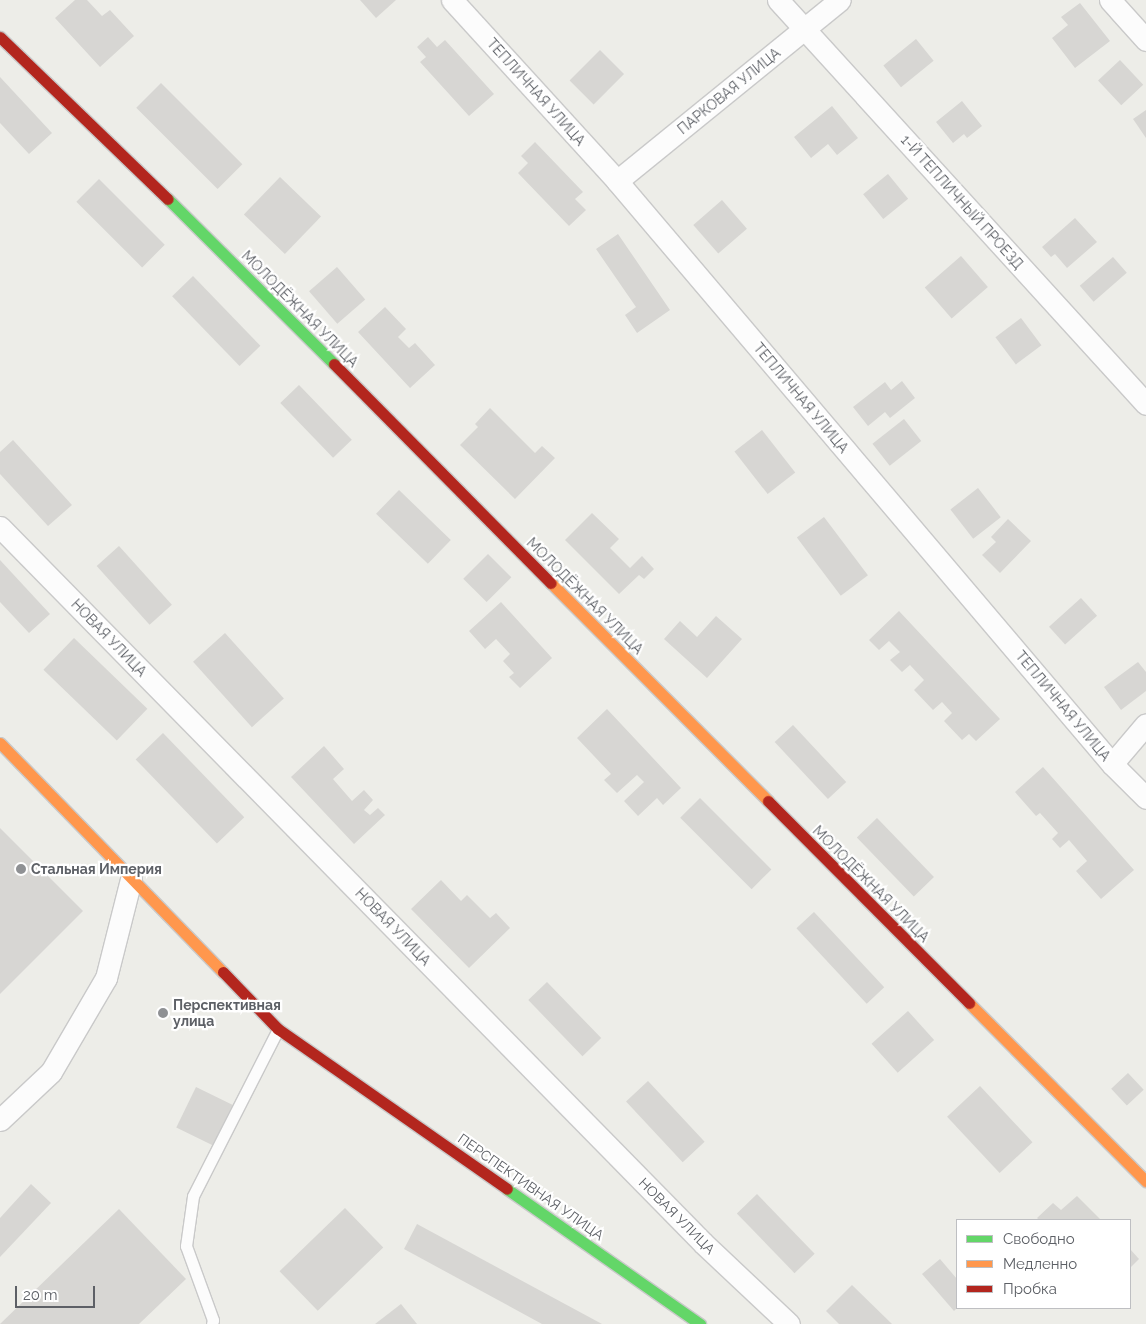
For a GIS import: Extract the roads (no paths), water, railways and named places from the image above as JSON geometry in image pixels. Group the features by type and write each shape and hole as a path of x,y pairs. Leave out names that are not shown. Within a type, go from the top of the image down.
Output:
{"street":[{"name":"ТЕПЛИЧНАЯ УЛИЦА","path":"452,0 617,181 1112,764 1146,798"},
{"name":"1-Й ТЕПЛИЧНЫЙ ПРОЕЗД","path":"778,0 1146,404"},
{"name":"ПАРКОВАЯ УЛИЦА","path":"617,181 840,0"},
{"path":"1110,0 1146,40"},
{"name":"МОЛОДЁЖНАЯ УЛИЦА","path":"0,37 201,231 1146,1181"},
{"name":"НОВАЯ УЛИЦА","path":"0,527 703,1243 789,1324"},
{"path":"1112,764 1146,724"},
{"name":"ПЕРСПЕКТИВНАЯ УЛИЦА","path":"0,742 278,1029 700,1324"},
{"path":"0,1120 51,1072 106,978 131,879"}],"lane":[{"path":"212,1324 213,1320 186,1246 193,1196 278,1029"}],"place":[{"name":"Стальная Империя","path":"21,869"},
{"name":"Перспективная улица","path":"163,1013"}]}
